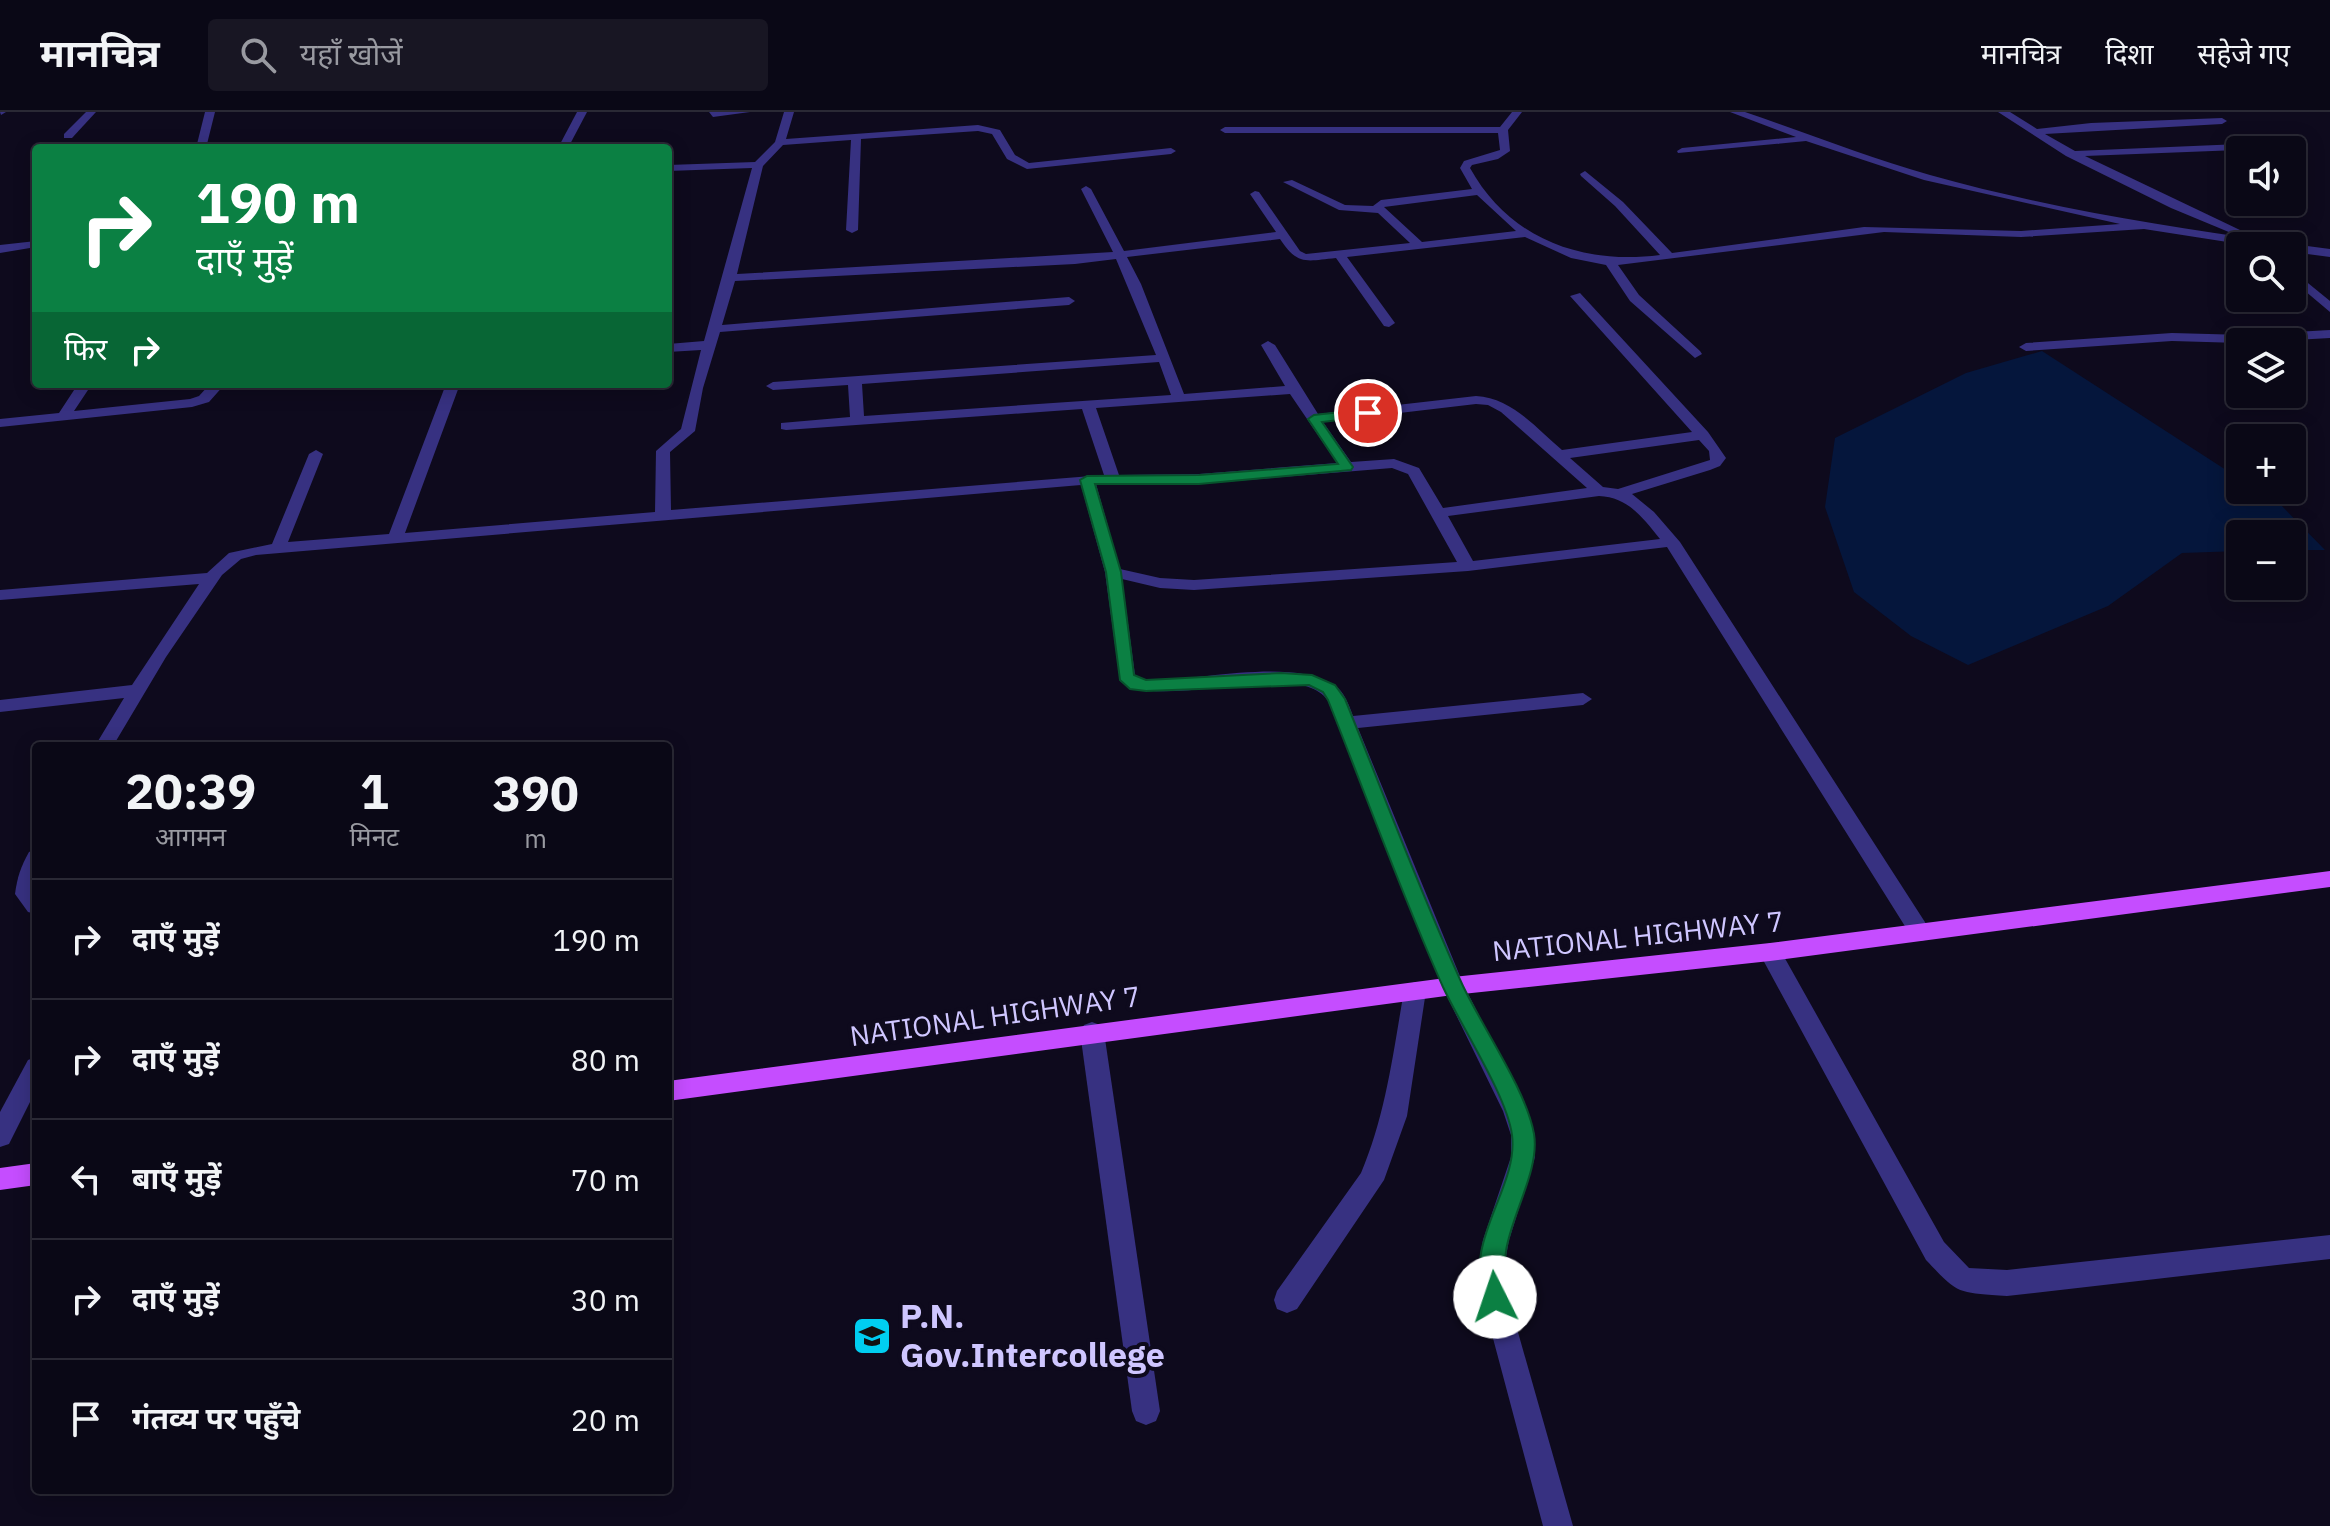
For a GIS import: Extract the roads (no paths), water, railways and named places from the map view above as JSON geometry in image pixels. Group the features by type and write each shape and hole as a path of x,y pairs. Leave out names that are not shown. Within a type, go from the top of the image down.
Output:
{"main road":[{"name":"NATIONAL HIGHWAY 7","path":"672,1090 1092,1032 1453,986 1770,952 2330,879"},
{"path":"0,1179 32,1175"}],"street":[{"path":"68,136 91,112"},
{"path":"202,144 210,112"},
{"path":"565,144 582,112"},
{"path":"713,114 745,112"},
{"path":"672,168 758,165 769,158 782,142 789,112"},
{"path":"1517,112 1503,130 1505,151 1468,163 1465,168 1478,192 1502,215 1561,252 1610,262 1865,230 2020,234 2142,226"},
{"path":"1735,112 1881,164 2142,226 2226,239"},
{"path":"2003,112 2070,154 2143,193 2233,232"},
{"path":"2035,132 2091,126 2222,121"},
{"path":"782,142 991,128 1011,157 1027,166 1171,151"},
{"path":"1225,130 1503,130"},
{"path":"852,230 856,137"},
{"path":"1682,151 1805,139"},
{"path":"2070,154 2226,148"},
{"path":"663,515 663,451 688,431 696,388 730,278 758,165"},
{"path":"1585,174 1619,204 1669,257"},
{"path":"1288,182 1343,208 1381,210"},
{"path":"1086,189 1121,254 1179,398"},
{"path":"1420,246 1378,207 1381,203 1478,192"},
{"path":"1255,194 1296,254 1305,258 1530,233"},
{"path":"730,278 1075,260 1283,235"},
{"path":"0,249 32,244"},
{"path":"2306,250 2330,253"},
{"path":"1340,255 1389,323"},
{"path":"1610,262 1634,298 1695,354"},
{"path":"2306,287 2330,308"},
{"path":"1437,513 1599,491 1623,492 1715,463 1719,458 1703,435 1576,296"},
{"path":"715,329 1069,301"},
{"path":"2026,347 2172,337 2245,339 2330,334"},
{"path":"672,348 709,345"},
{"path":"1268,345 1294,390 1347,467"},
{"path":"773,386 1164,358"},
{"path":"855,380 857,421"},
{"path":"64,415 82,388"},
{"path":"0,423 192,403 204,399 214,388"},
{"path":"395,538 451,388"},
{"path":"786,426 1294,390"},
{"path":"1314,419 1476,400 1491,401 1506,409 1599,491"},
{"path":"1088,405 1113,480"},
{"path":"1559,455 1703,435"},
{"path":"278,548 316,454"},
{"path":"106,742 211,578 225,562 255,550 1087,480 1199,479 1394,463 1406,465 1414,471 1468,566"},
{"path":"1087,480 1113,572 1126,677 1136,685 1312,680 1329,688 1347,723 1453,986 1515,1110 1523,1135 1523,1157 1496,1240 1491,1267 1495,1297 1558,1526"},
{"path":"1623,492 1672,542 1921,933"},
{"path":"1113,572 1176,585 1194,585 1468,566 1672,542"},
{"path":"0,595 211,578"},
{"path":"0,706 138,690"},
{"path":"1347,723 1583,699"},
{"path":"32,866 27,877 26,894 32,901"},
{"path":"1770,952 1935,1251 1963,1280 2007,1283 2330,1247"},
{"path":"1287,1300 1371,1180 1395,1116 1415,991"},
{"path":"1092,1032 1146,1411"},
{"path":"0,1136 32,1075"}],"water":[{"path":"2042,351 2226,470 2226,504 2280,504 2296,520 2226,520 2226,551 2182,553 2108,606 1968,665 1911,636 1854,592 1825,507 1835,438 1966,373"},
{"path":"2306,531 2325,550 2306,550"}],"place":[{"name":"P.N. Gov.Intercollege","path":"872,1336"}]}
